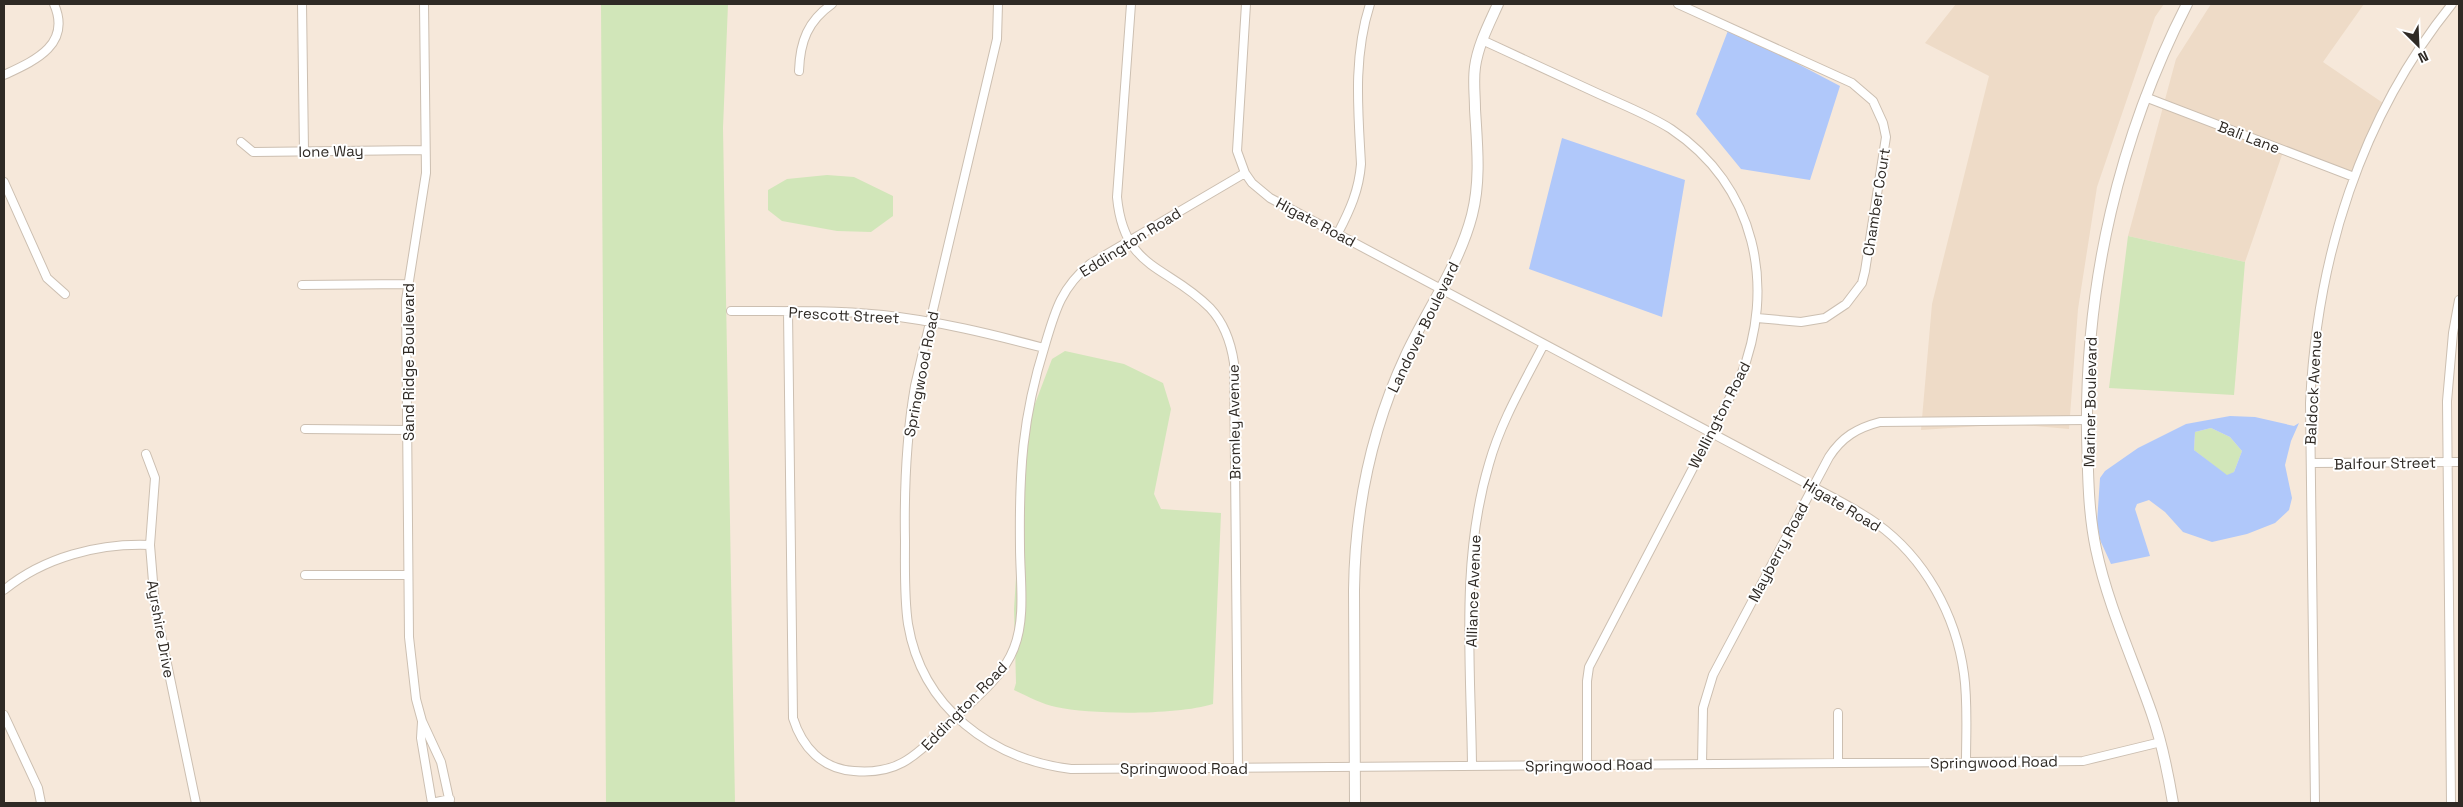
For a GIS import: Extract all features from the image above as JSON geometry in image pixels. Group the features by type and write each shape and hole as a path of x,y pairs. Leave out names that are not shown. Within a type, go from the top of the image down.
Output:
{"street":[{"path":"4,75 34,61 50,47 58,28 58,18 54,4"},
{"path":"302,4 304,152"},
{"name":"Sand Ridge Boulevard","path":"424,4 426,173 408,284 408,575 412,668 422,721 422,738 432,803"},
{"path":"799,71 799,54 807,30 822,11 832,4"},
{"name":"Springwood Road","path":"998,4 996,39 915,386 905,459 906,604 914,648 922,669 934,689 956,717 991,744 1028,761 1050,767 1071,769 2083,761 2161,742"},
{"name":"Bromley Avenue","path":"1131,4 1117,197 1121,225 1129,241 1146,262 1199,298 1211,309 1227,332 1232,347 1234,363 1238,768"},
{"name":"Higate Road","path":"1246,4 1236,140 1240,162 1252,183 1270,198 1860,512 1894,538 1923,570 1950,618 1961,653 1966,697 1966,762"},
{"path":"1338,234 1351,208 1360,180 1357,67 1359,44 1370,4"},
{"name":"Landover Boulevard","path":"1356,803 1354,564 1362,489 1380,420 1392,385 1466,235 1477,188 1478,164 1474,70 1482,40 1498,4"},
{"name":"Chamber Court","path":"1678,4 1852,83 1873,101 1884,123 1885,151 1866,271 1854,295 1836,312 1814,321 1801,322 1758,318"},
{"name":"Mariner Boulevard","path":"2173,803 2161,742 2112,605 2096,548 2088,482 2087,420 2089,358 2099,266 2119,176 2145,97 2187,4"},
{"name":"Baldock Avenue","path":"2315,803 2310,395 2316,324 2330,250 2354,177 2378,120 2419,49 2452,4"},
{"name":"Wellington Road","path":"1482,40 1652,118 1678,135 1707,161 1733,197 1750,238 1758,283 1758,318 1746,364 1712,433 1592,657 1586,681 1587,765"},
{"name":"Bali Lane","path":"2145,97 2354,177"},
{"name":"Ione Way","path":"240,142 253,152 425,150"},
{"name":"Eddington Road","path":"788,311 791,706 797,732 811,752 831,766 855,771 881,771 893,768 915,757 956,717 999,674 1010,656 1018,636 1021,450 1033,386 1056,311 1068,285 1090,264 1245,173"},
{"path":"4,182 47,278 66,294"},
{"path":"302,285 408,284"},
{"path":"2450,803 2447,462 2449,370 2459,300"},
{"name":"Prescott Street","path":"730,311 844,312 930,322 1044,348"},
{"name":"Alliance Avenue","path":"1472,766 1471,586 1476,521 1483,484 1498,436 1544,344"},
{"name":"Mayberry Road","path":"1702,764 1703,708 1713,675 1836,446 1855,430 1880,422 2087,420"},
{"path":"305,429 407,430"},
{"name":"Ayrshire Drive","path":"146,454 155,478 150,545 155,606 196,803"},
{"name":"Balfour Street","path":"2311,464 2459,462"},
{"path":"4,590 26,575 66,557 107,547 150,545"},
{"path":"305,575 408,575"},
{"path":"1838,712 1838,763"},
{"path":"4,715 38,788 41,803"},
{"name":"Sand Ridge Boulevard","path":"422,721 441,762 450,801"},
{"path":"432,803 450,801"}],"shaded area":[{"path":"1956,4 2164,4 2155,17 2097,187 2078,309 2069,429 2010,424 1921,430 1932,304 1989,76 1925,43"},
{"path":"2211,4 2364,4 2323,62 2383,103 2349,178 2284,149 2245,262 2128,236 2176,59"}],"green space":[{"path":"601,4 728,4 723,128 735,803 606,803"},
{"path":"827,175 854,177 893,196 893,216 871,232 837,231 782,221 768,210 768,190 787,179"},
{"path":"2128,236 2245,262 2234,395 2109,388"},
{"path":"1065,351 1124,364 1163,383 1171,409 1154,494 1161,509 1221,513 1213,704 1198,708 1135,713 1072,710 1051,706 1014,690 1016,683 1014,609 1022,483 1033,409 1052,359"},
{"path":"2211,428 2230,437 2242,451 2234,472 2227,476 2194,450 2195,432"}],"water":[{"path":"1729,28 1840,86 1810,180 1741,169 1696,114"},
{"path":"1562,138 1685,180 1662,317 1529,269"},
{"path":"2230,416 2255,417 2294,426 2299,423 2291,441 2285,465 2292,498 2289,510 2275,523 2247,534 2212,542 2183,532 2165,512 2149,500 2137,504 2135,509 2150,556 2111,564 2100,540 2097,523 2100,478 2105,471 2138,448 2186,424","holes":["2211,428 2230,437 2242,451 2234,472 2227,475 2194,450 2195,432"]}]}
